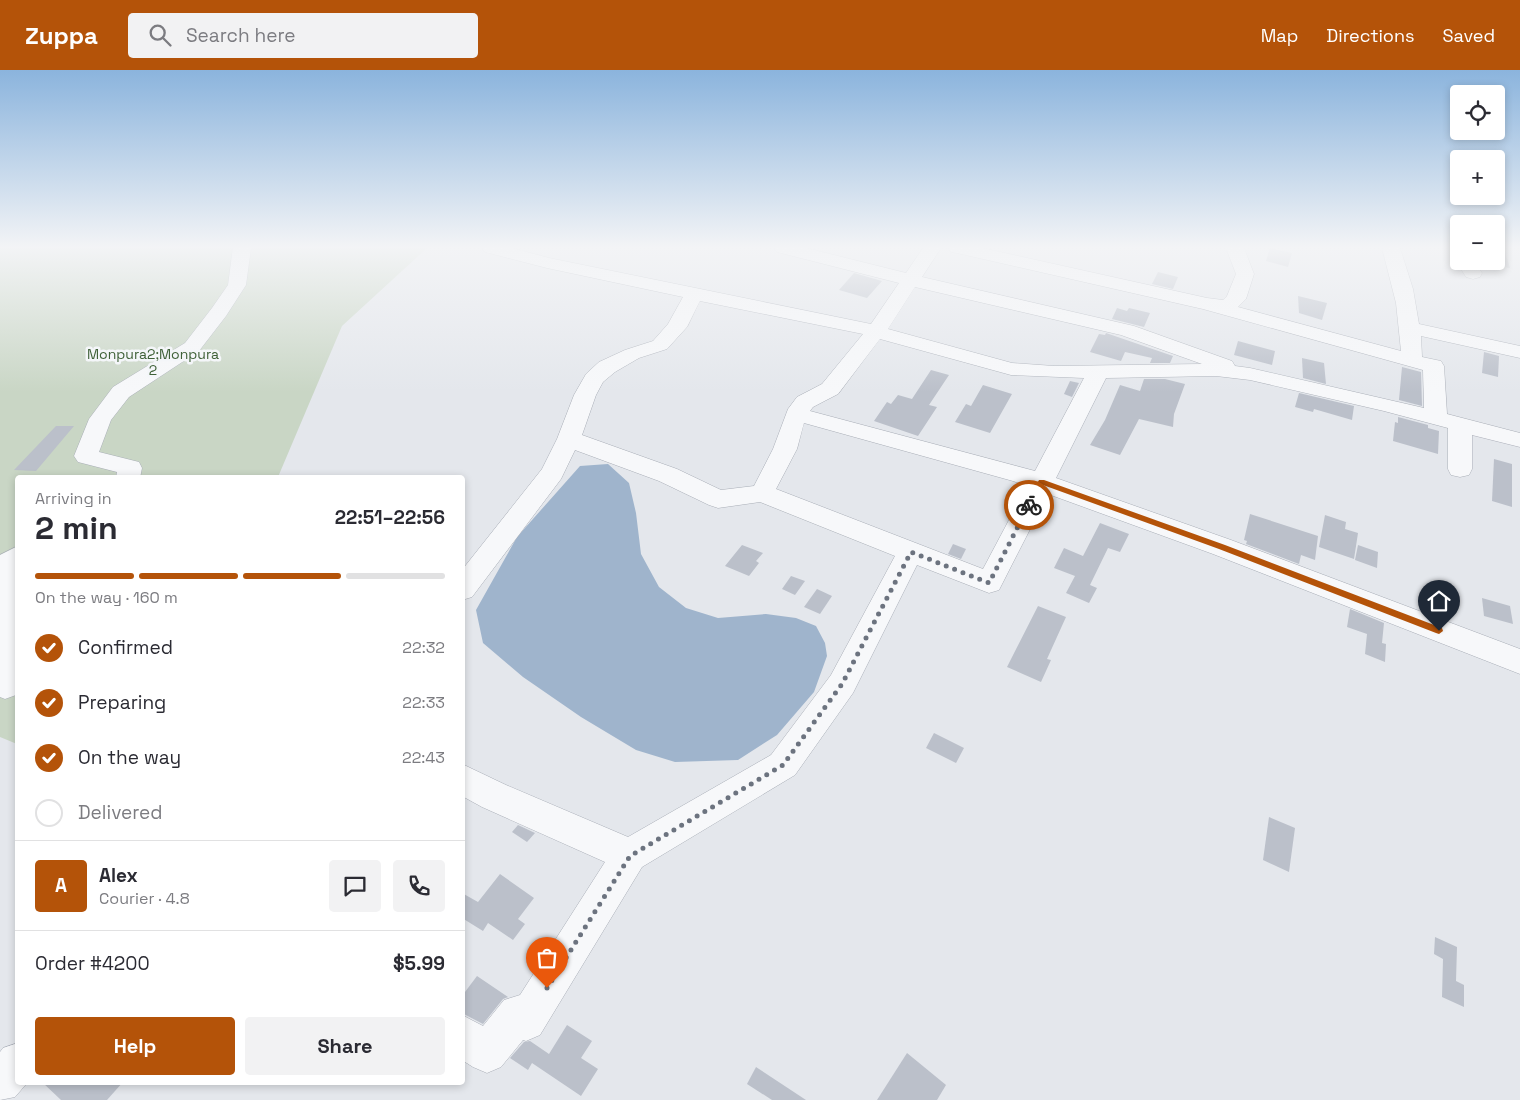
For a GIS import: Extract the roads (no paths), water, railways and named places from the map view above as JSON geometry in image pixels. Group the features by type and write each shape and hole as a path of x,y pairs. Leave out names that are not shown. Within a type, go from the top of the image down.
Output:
{"street":[{"path":"129,475 130,468 86,456 100,419 121,392 192,347 230,296"},
{"path":"465,586 552,473 569,439 584,395 594,379 607,366 632,354 660,345 677,327 693,296"},
{"path":"704,296 876,331 1011,369 1098,373 1216,370 1250,374 1387,404 1520,440"},
{"path":"762,493 785,449 796,414 806,402 830,389 876,331 899,296"},
{"path":"980,296 1127,330 1250,374"},
{"path":"1171,296 1207,304 1274,324 1433,366 1436,418"},
{"path":"1207,304 1227,306 1237,296"},
{"path":"1404,296 1411,328 1412,360"},
{"path":"1411,328 1520,352"},
{"path":"569,439 668,475 718,499 762,493 989,583 1098,373"},
{"path":"796,414 1022,474 1222,547 1520,662"},
{"path":"1460,424 1460,469"},
{"path":"465,1037 487,1053 518,1014 526,1021 630,856 783,765 842,684 911,552"},
{"path":"5,686 3,566 15,558"},
{"path":"465,781 494,796 630,856"},
{"path":"0,1082 15,1066"}],"water":[{"path":"608,464 629,483 636,513 641,554 659,587 686,608 718,618 766,614 796,618 816,626 825,643 827,656 814,692 777,735 738,760 675,762 636,750 581,717 523,677 483,643 476,610 517,537 580,466"}],"park label":[{"name":"Monpura2;Monpura 2","path":"153,362"}]}
